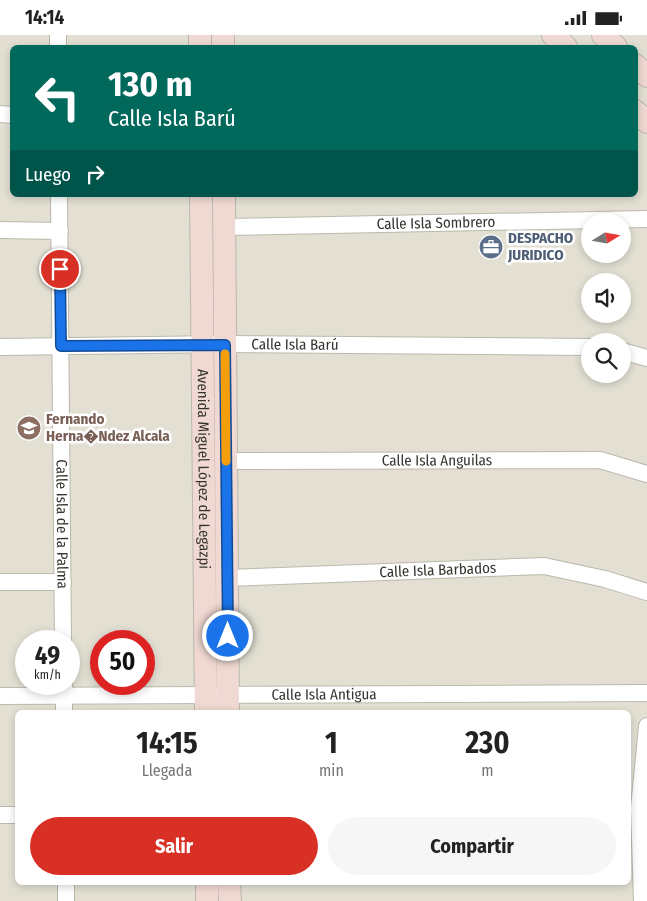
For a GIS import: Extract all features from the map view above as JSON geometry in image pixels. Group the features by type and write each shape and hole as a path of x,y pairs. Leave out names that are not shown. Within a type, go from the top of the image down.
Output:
{"main road":[{"path":"553,35 564,45"},
{"name":"Avenida Miguel López de Legazpi","path":"201,197 206,704"},
{"name":"Avenida Miguel López de Legazpi","path":"224,197 228,704"},
{"path":"207,885 207,901"},
{"path":"229,885 230,901"}],"street":[{"name":"Calle Isla de la Palma","path":"60,197 63,630"},
{"name":"Calle Isla Sombrero","path":"225,227 647,219"},
{"path":"0,231 60,231"},
{"name":"Calle Isla Barú","path":"0,347 203,345 581,347"},
{"path":"631,354 647,358"},
{"name":"Calle Isla Anguilas","path":"226,461 600,460 647,474"},
{"name":"Calle Isla Barbados","path":"227,578 544,567 605,579 647,592"},
{"path":"0,582 63,582"},
{"name":"Calle Isla Antigua","path":"0,696 228,704 647,693"},
{"path":"642,901 634,808 647,726"},
{"path":"0,815 15,815"},
{"path":"66,885 66,901"}],"slow traffic":[{"path":"225,354 226,461"}],"place":[{"name":"DESPACHO JURIDICO","path":"491,247"},
{"name":"Fernando Herna�Ndez Alcala","path":"29,428"}],"route":[{"path":"60,269 61,346 225,345 228,636"}]}
